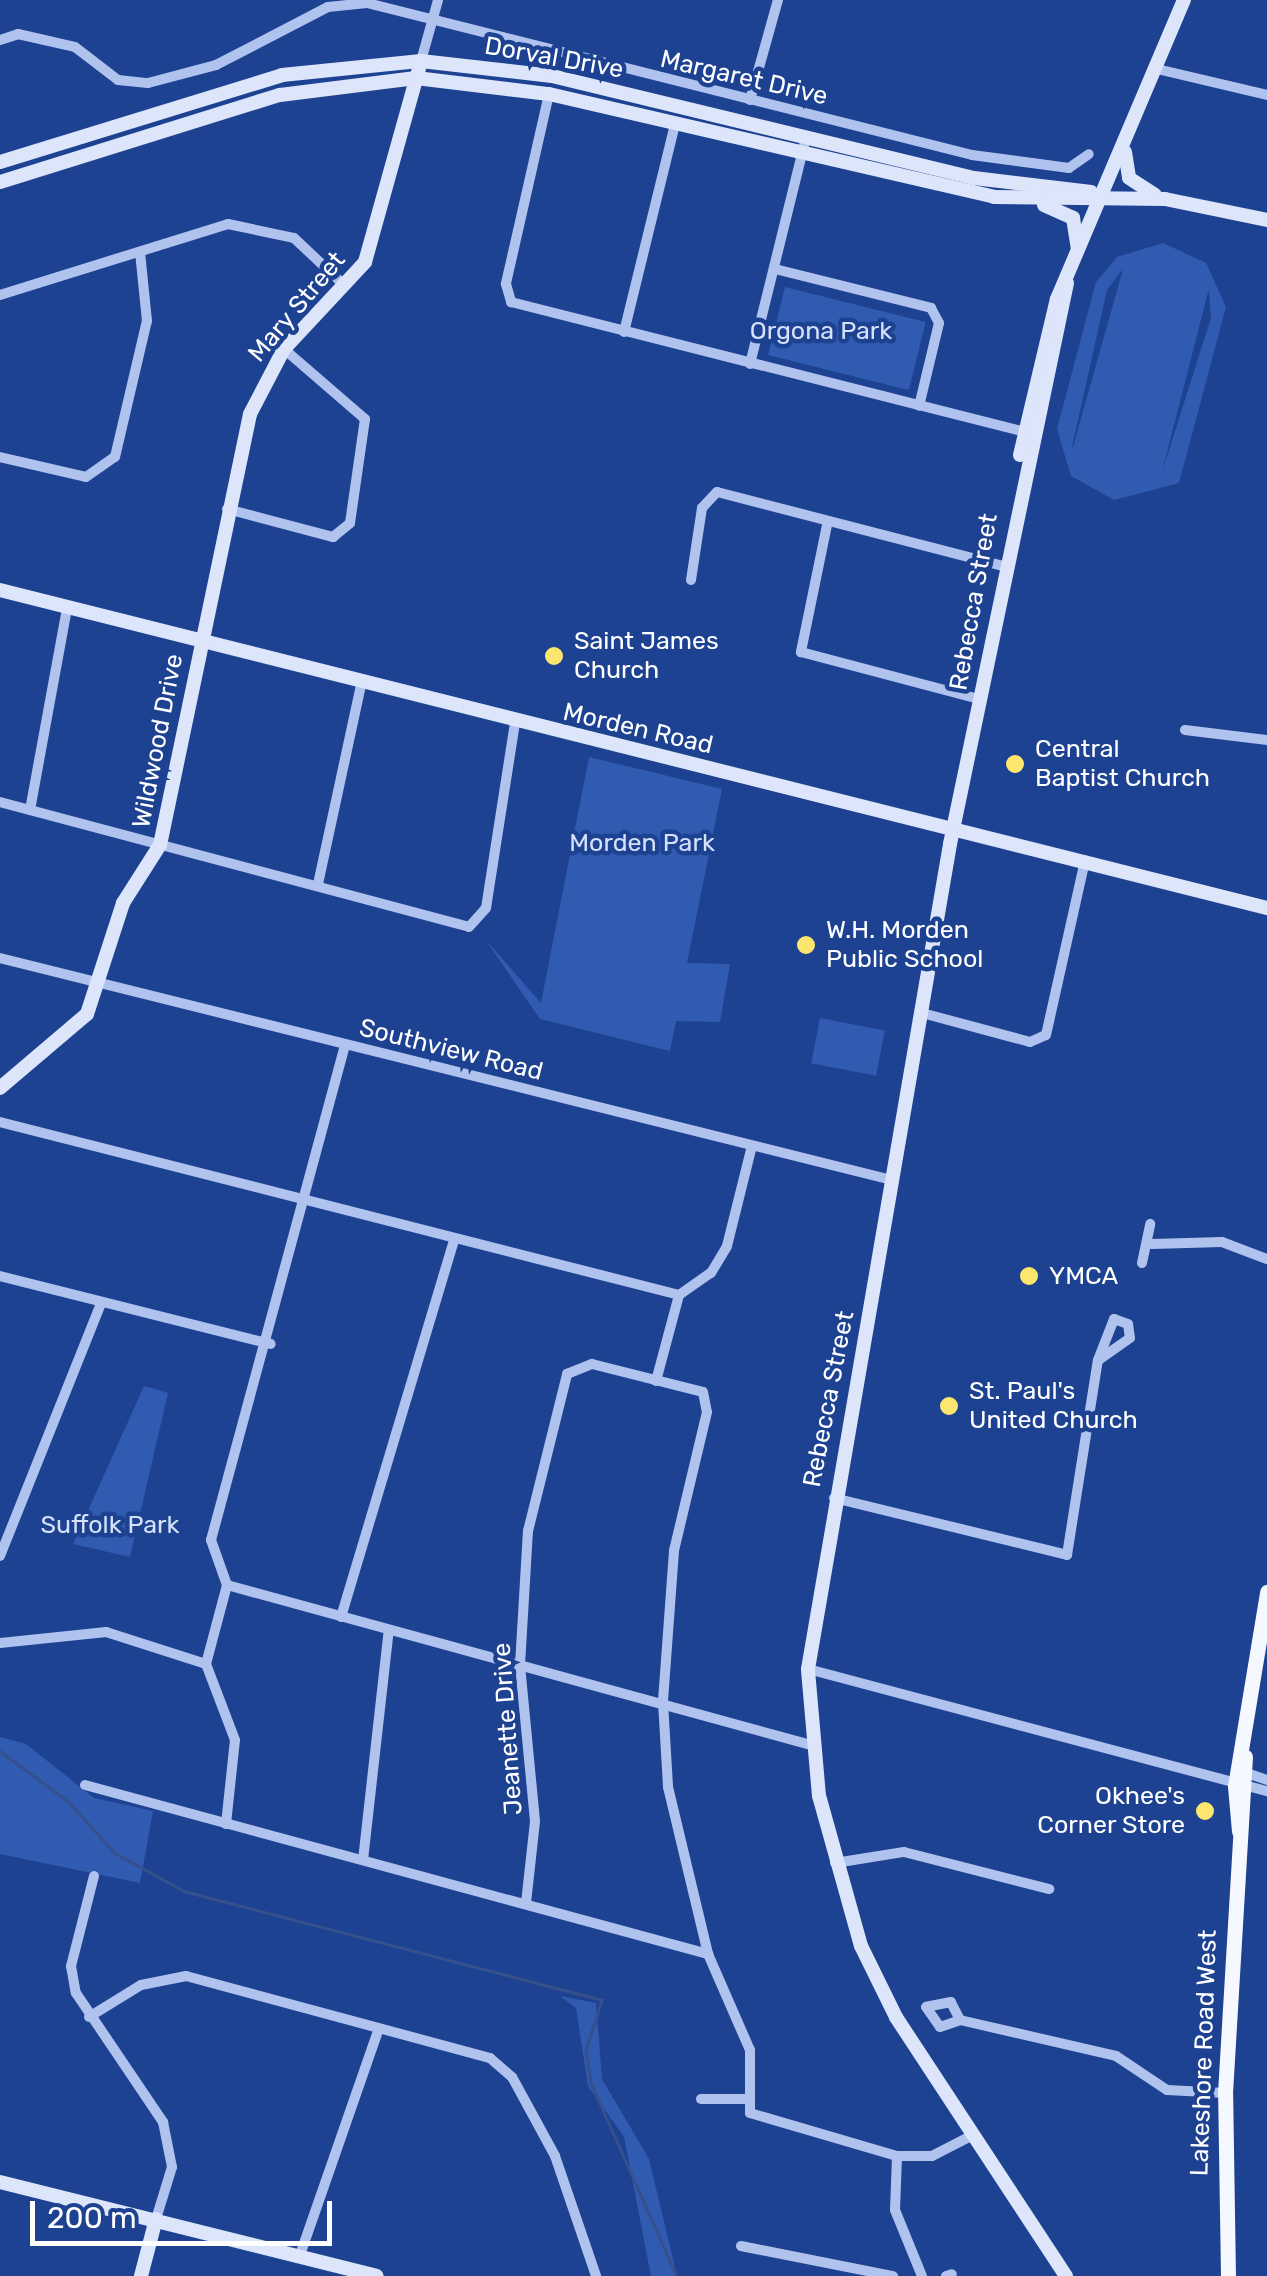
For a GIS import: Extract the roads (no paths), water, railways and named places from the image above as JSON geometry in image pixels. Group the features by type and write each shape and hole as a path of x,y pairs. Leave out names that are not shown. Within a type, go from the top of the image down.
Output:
{"main road":[{"name":"Rebecca Street","path":"1020,476 1025,432 1067,283 1184,0"},
{"name":"Mary Street","path":"200,644 250,414 284,349 365,262 420,61"},
{"name":"Dorval Drive","path":"0,162 282,75 420,61 552,76 974,178 1164,199 1267,220"},
{"name":"Dorval Drive","path":"0,182 320,85 416,78 549,94 802,157 1024,200 1103,195"},
{"path":"1126,138 1129,178 1164,199"},
{"path":"1024,200 1068,212 1077,257"},
{"name":"Rebecca Street","path":"1066,2276 896,2017 835,1863 811,1745 808,1669 833,1498 953,828 1020,476 1067,283"},
{"name":"Morden Road","path":"0,590 200,644 1267,908"},
{"name":"Wildwood Drive","path":"0,1088 64,1041 101,984 124,904 160,845 200,644"},
{"name":"Lakeshore Road West","path":"1228,2276 1225,2093 1242,1774 1267,1592"},
{"path":"0,2182 376,2276"},
{"path":"141,2276 156,2219"}],"street":[{"name":"Mary Street","path":"420,61 438,0"},
{"path":"750,100 778,0"},
{"name":"Margaret Drive","path":"0,40 18,34 74,47 118,80 148,83 216,65 328,8 367,3 432,24 1033,166 1069,168 1089,154"},
{"path":"1158,69 1267,95"},
{"path":"549,94 506,294 516,305 1025,432"},
{"path":"624,332 675,125"},
{"path":"750,364 806,138"},
{"path":"0,295 228,224 262,225 294,238 344,285"},
{"path":"0,457 86,477 114,457 147,321 140,252"},
{"path":"775,269 934,312 919,406"},
{"path":"227,509 333,537 350,523 365,419 284,349"},
{"path":"691,580 702,508 716,492 828,525 1003,566"},
{"path":"828,525 801,652 979,699"},
{"path":"30,810 67,610"},
{"path":"318,884 361,684"},
{"path":"0,802 481,924 516,723"},
{"path":"1184,730 1267,740"},
{"path":"922,1013 1030,1042 1046,1035 1084,860"},
{"name":"Southview Road","path":"0,958 892,1180"},
{"path":"226,1824 234,1740 206,1664 227,1585 211,1540 270,1344 345,1044"},
{"path":"0,1122 679,1294"},
{"path":"752,1146 727,1246 711,1273 679,1294 656,1381 703,1392 706,1412 674,1551 663,1702 668,1788 708,1954 750,2050 750,2113 897,2156 932,2156 973,2135"},
{"path":"1142,1263 1152,1244 1150,1224"},
{"path":"340,1617 454,1240"},
{"path":"1152,1244 1222,1242 1267,1259"},
{"path":"0,1276 270,1344"},
{"path":"0,1556 101,1304"},
{"path":"833,1498 1067,1555 1098,1360"},
{"name":"Jeanette Drive","path":"526,1903 535,1821 520,1665 528,1531 568,1374 592,1364 656,1381"},
{"path":"227,1585 811,1745"},
{"path":"363,1860 389,1630"},
{"path":"0,1643 106,1632 206,1664"},
{"path":"808,1669 1216,1774 1242,1774 1267,1780"},
{"path":"1242,1774 1267,1791"},
{"path":"85,1785 708,1954"},
{"path":"835,1863 904,1852 1048,1889"},
{"path":"94,1876 72,1966 89,2017 171,2144 156,2219"},
{"path":"89,2017 142,1985 186,1976 377,2034 490,2058 512,2077 555,2156 596,2276"},
{"path":"960,2020 1116,2056 1167,2090 1225,2093"},
{"path":"300,2255 377,2034"},
{"path":"701,2099 748,2099"},
{"path":"897,2156 895,2210 922,2276"},
{"path":"741,2246 894,2276"}],"waterway":[{"path":"0,1751 68,1801 115,1853 184,1891 602,2000 586,2051 591,2083 677,2276"}],"place":[{"name":"Saint James Church","path":"554,656"},
{"name":"Central Baptist Church","path":"1015,764"},
{"name":"W.H. Morden Public School","path":"806,945"},
{"name":"YMCA","path":"1029,1276"},
{"name":"St. Paul's United Church","path":"949,1406"},
{"name":"Okhee's Corner Store","path":"1205,1811"}],"park label":[{"name":"Orgona Park","path":"821,331"},
{"name":"Morden Park","path":"642,843"},
{"name":"Suffolk Park","path":"110,1525"}]}
